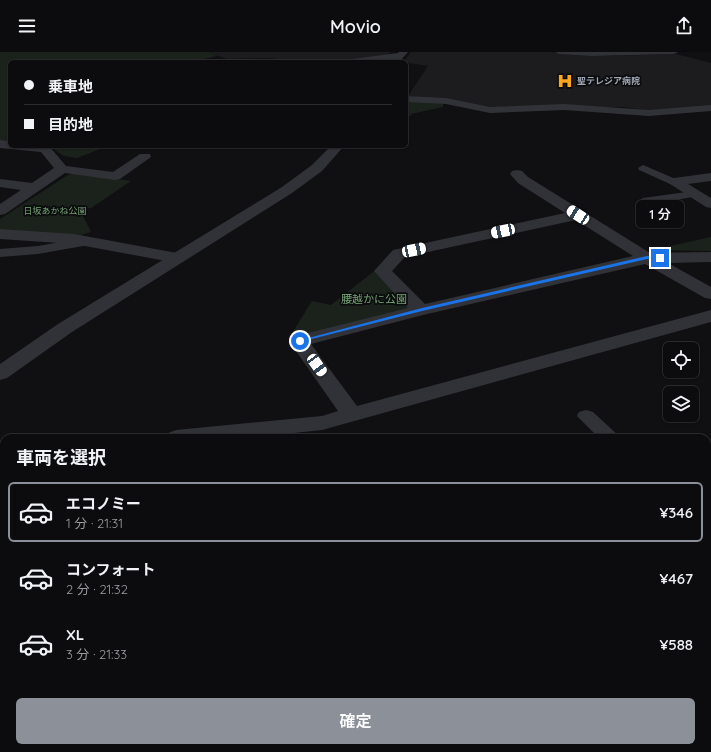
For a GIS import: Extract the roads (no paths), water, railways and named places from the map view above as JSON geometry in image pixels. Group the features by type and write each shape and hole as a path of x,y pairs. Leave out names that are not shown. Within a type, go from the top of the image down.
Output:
{"street":[{"path":"371,60 399,57"},
{"path":"36,148 45,149 62,169 115,176 145,157"},
{"path":"0,374 65,328 287,190 317,168 336,148"},
{"path":"0,212 62,169"},
{"path":"517,174 523,180 647,258 711,294"},
{"path":"674,182 711,177"},
{"path":"674,182 711,204"},
{"path":"0,183 35,188"},
{"path":"422,310 383,271 399,253 578,215"},
{"path":"0,234 89,241 177,258"},
{"path":"352,415 300,341 422,310 647,258 711,258"},
{"path":"215,434 322,423 711,316"}],"lane":[{"path":"559,52 592,54 674,52"},
{"path":"408,99 446,101 490,110 564,107 649,113 711,108"},
{"path":"643,168 674,182"},
{"path":"643,202 694,194"},
{"path":"0,252 38,250 89,241"},
{"path":"586,416 606,434"}],"place":[{"name":"聖テレジア病院","path":"565,81"}],"park label":[{"name":"日坂あかね公園","path":"55,211"},
{"name":"腰越かに公園","path":"374,299"}]}
